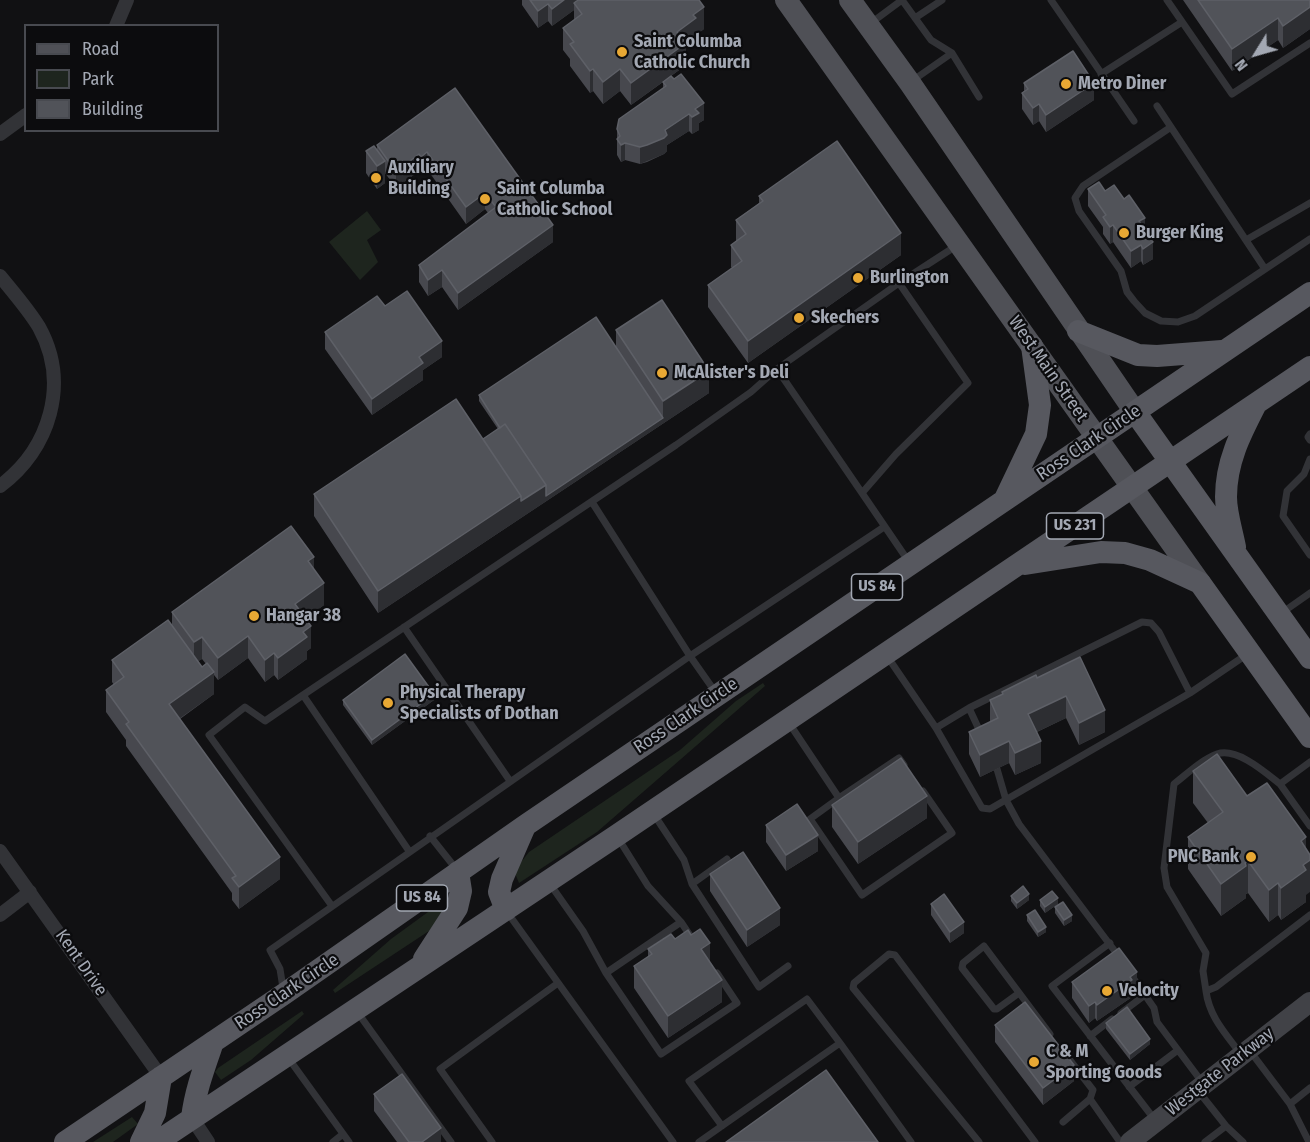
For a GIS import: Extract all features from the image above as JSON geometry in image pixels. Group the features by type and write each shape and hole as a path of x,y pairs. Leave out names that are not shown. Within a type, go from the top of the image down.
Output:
{"highway":[{"name":"Ross Clark Circle","path":"65,1142 284,994 526,825 1310,293"},
{"path":"1078,331 1138,355 1157,356 1224,351"},
{"path":"1004,501 1036,434 1040,405 1032,346"},
{"name":"US 231","path":"1018,566 1310,367"},
{"path":"1237,555 1226,498 1228,465 1235,445 1256,403"},
{"path":"1135,412 1310,658"},
{"path":"157,1142 549,882 1018,566 1101,552 1125,553 1150,560 1200,583"},
{"name":"West Main Street","path":"1200,583 1310,737"},
{"path":"506,910 499,892 502,879 526,825"},
{"path":"418,968 457,908 461,891 458,872"},
{"path":"192,1118 194,1101 213,1042"},
{"path":"141,1142 155,1113 161,1077"}],"main road":[{"name":"West Main Street","path":"786,0 1200,583"},
{"path":"850,0 910,82 1135,412"},
{"name":"Westgate Parkway","path":"1130,1142 1310,1002"}],"street":[{"path":"117,24 127,0"},
{"path":"0,134 24,116"},
{"path":"0,276 38,327 50,355 54,385 50,416 39,444 20,469 0,486"},
{"name":"Kent Drive","path":"0,851 161,1077"},
{"path":"0,915 30,891"},
{"path":"192,1118 208,1142"}],"lane":[{"path":"868,25 902,0 931,40 952,53 979,97"},
{"path":"915,18 942,0"},
{"path":"1051,0 1134,121"},
{"path":"1167,0 1232,94 1310,42"},
{"path":"1101,74 1182,22"},
{"path":"910,82 952,53"},
{"path":"1157,106 1265,269"},
{"path":"1171,127 1083,186 1075,198 1079,211 1121,271 1127,292 1145,313 1161,321 1178,322 1196,316 1310,239"},
{"path":"1246,240 1310,203"},
{"path":"332,906 210,735 245,707 265,721 676,445 751,392 777,369 899,283 959,244"},
{"path":"862,493 896,454 968,383 899,283"},
{"path":"777,369 911,564"},
{"path":"1310,434 1308,437 1310,440"},
{"path":"1310,459 1304,474 1287,491 1283,516 1310,555"},
{"path":"591,501 717,695"},
{"path":"284,994 280,969 270,951 430,836 690,656 884,527"},
{"path":"1279,614 1310,593"},
{"path":"936,728 969,708 1142,622 1151,623 1159,632 1190,693"},
{"path":"404,627 510,781"},
{"path":"886,654 936,728 982,808 990,809 1190,693 1250,652"},
{"path":"303,695 409,851"},
{"path":"969,708 986,746"},
{"path":"787,721 839,798"},
{"path":"1309,1142 1290,1104 1214,1018 1208,1005 1203,971 1206,953 1167,887 1164,868 1174,784 1207,759 1220,753 1234,755 1257,765 1280,784 1310,826"},
{"path":"906,767 899,758 810,819 862,895 952,833 919,786"},
{"path":"1280,784 1310,762"},
{"path":"997,769 1006,800 1019,824 1110,943 1154,1008 1157,1022 1178,1050 1200,1087 1226,1125 1243,1142"},
{"path":"652,812 684,860 692,884 759,987 788,966"},
{"path":"430,836 458,872"},
{"path":"616,836 648,886 681,922 693,940"},
{"path":"692,884 727,860"},
{"path":"549,882 583,931 606,973 661,1054 737,1003 712,967"},
{"path":"506,910 673,1142"},
{"path":"1206,991 1216,987 1310,915"},
{"path":"606,973 681,922"},
{"path":"1110,943 1052,986 1156,1122"},
{"path":"1019,993 997,1010 994,1009 962,968 963,963 984,946 1053,1037"},
{"path":"978,1142 853,988 854,983 889,954 896,955 1034,1139 1025,1142"},
{"path":"492,1142 440,1069 558,983"},
{"path":"1090,1036 1145,995"},
{"path":"722,1126 689,1081 807,999 911,1142"},
{"path":"355,1009 452,1142"},
{"path":"699,1142 840,1043"},
{"path":"1129,1087 1178,1050"},
{"path":"286,1055 349,1142"},
{"path":"1063,1122 1090,1099 1092,1090 1066,1055"},
{"path":"1290,1104 1310,1088"},
{"path":"1090,1099 1120,1142"},
{"path":"1205,1142 1226,1125"},
{"path":"333,1142 343,1134"}],"green space":[{"path":"367,211 381,230 367,240 378,262 360,280 329,242"},
{"path":"763,683 765,686 597,832 519,883 514,871 529,852 680,750 736,701"},
{"path":"439,904 446,910 429,931 335,993 333,990 391,939"},
{"path":"302,1011 304,1014 251,1060 221,1080 215,1072 218,1068"},
{"path":"132,1117 138,1124 113,1142 93,1142"}],"building":[{"path":"530,0 564,0 552,9 548,4 538,11"},
{"name":"Saint Columba Catholic Church","path":"578,0 699,0 704,7 693,15 696,18 677,32 686,43 631,83 620,69 603,82 593,69 590,71 570,44 574,42 563,28 582,14 574,3"},
{"path":"1198,0 1310,0 1310,7 1283,26 1278,18 1232,49"},
{"path":"1073,51 1094,83 1046,115 1039,104 1033,108 1022,93 1028,89 1024,83"},
{"path":"681,74 704,103 695,109 699,113 692,117 689,114 665,130 667,135 664,138 647,145 640,147 625,143 621,145 617,139 620,136 617,129 619,119 666,86 663,82 671,76 674,79"},
{"name":"Saint Columba Catholic School","path":"455,88 553,225 458,293 442,270 428,280 419,265 496,207 485,193 466,207 427,152 421,157 419,154 396,172 377,145"},
{"path":"837,141 901,233 748,341 708,285 742,261 731,245 746,234 736,220 763,201 759,196"},
{"path":"374,146 385,161 377,166 366,151"},
{"path":"1099,182 1105,191 1114,185 1124,199 1129,195 1145,218 1139,221 1153,242 1143,249 1141,245 1131,251 1113,225 1110,227 1103,217 1106,215 1088,189"},
{"path":"407,291 442,341 419,357 423,363 372,399 325,332 377,296 385,306"},
{"name":"McAlister's Deli","path":"662,300 709,371 663,401 616,330"},
{"path":"596,317 663,418 546,496 546,485 505,424 500,428 479,395"},
{"path":"456,399 521,496 378,591 314,494"},
{"path":"505,424 546,485 521,501 521,496 483,439"},
{"name":"Hangar 38","path":"291,526 314,557 308,561 324,583 295,604 311,626 303,632 307,637 278,658 274,653 265,660 248,636 218,658 202,637 194,642 172,612"},
{"path":"168,620 202,667 207,663 214,672 169,704 280,857 239,887 232,878 236,876 126,724 129,722 106,690 124,677 112,660"},
{"name":"Physical Therapy Specialists of Dothan","path":"405,654 434,694 372,740 343,700"},
{"path":"1080,657 1105,710 1079,723 1066,696 1028,714 1041,741 1015,753 1009,741 980,755 969,732 998,718 990,700 1036,675 1037,678"},
{"path":"1217,754 1247,796 1267,783 1306,837 1301,841 1310,855 1310,860 1303,865 1306,870 1281,888 1278,883 1269,890 1248,861 1245,863 1246,866 1221,884 1188,837 1223,812 1193,771"},
{"path":"901,758 927,796 858,842 832,805"},
{"path":"797,804 818,835 786,855 766,825"},
{"path":"743,852 780,908 747,930 710,874"},
{"path":"1023,886 1029,894 1017,903 1011,896"},
{"path":"1052,891 1058,898 1045,907 1040,900"},
{"path":"944,894 964,922 950,932 931,904"},
{"path":"1063,902 1072,915 1064,920 1055,907"},
{"path":"1035,910 1046,927 1038,932 1027,915"},
{"path":"700,929 710,943 701,949 722,980 668,1016 634,966 652,954 648,949 671,934 675,939 688,930 691,935"},
{"path":"1119,948 1137,972 1130,977 1132,980 1097,1005 1095,1002 1089,1006 1072,982"},
{"name":"C & M Sporting Goods","path":"1025,1002 1074,1065 1043,1088 995,1025"},
{"path":"1127,1007 1150,1039 1130,1054 1106,1023"},
{"path":"826,1070 878,1142 726,1142"},
{"path":"402,1074 441,1128 422,1142 409,1142 374,1094"}],"place":[{"name":"Saint Columba Catholic Church","path":"622,52"},
{"name":"Metro Diner","path":"1066,84"},
{"name":"Auxiliary Building","path":"376,178"},
{"name":"Saint Columba Catholic School","path":"485,199"},
{"name":"Burger King","path":"1124,233"},
{"name":"Burlington","path":"858,278"},
{"name":"Skechers","path":"799,318"},
{"name":"McAlister's Deli","path":"662,373"},
{"name":"Hangar 38","path":"254,616"},
{"name":"Physical Therapy Specialists of Dothan","path":"388,703"},
{"name":"PNC Bank","path":"1251,857"},
{"name":"Velocity","path":"1107,991"},
{"name":"C & M Sporting Goods","path":"1034,1062"}]}
